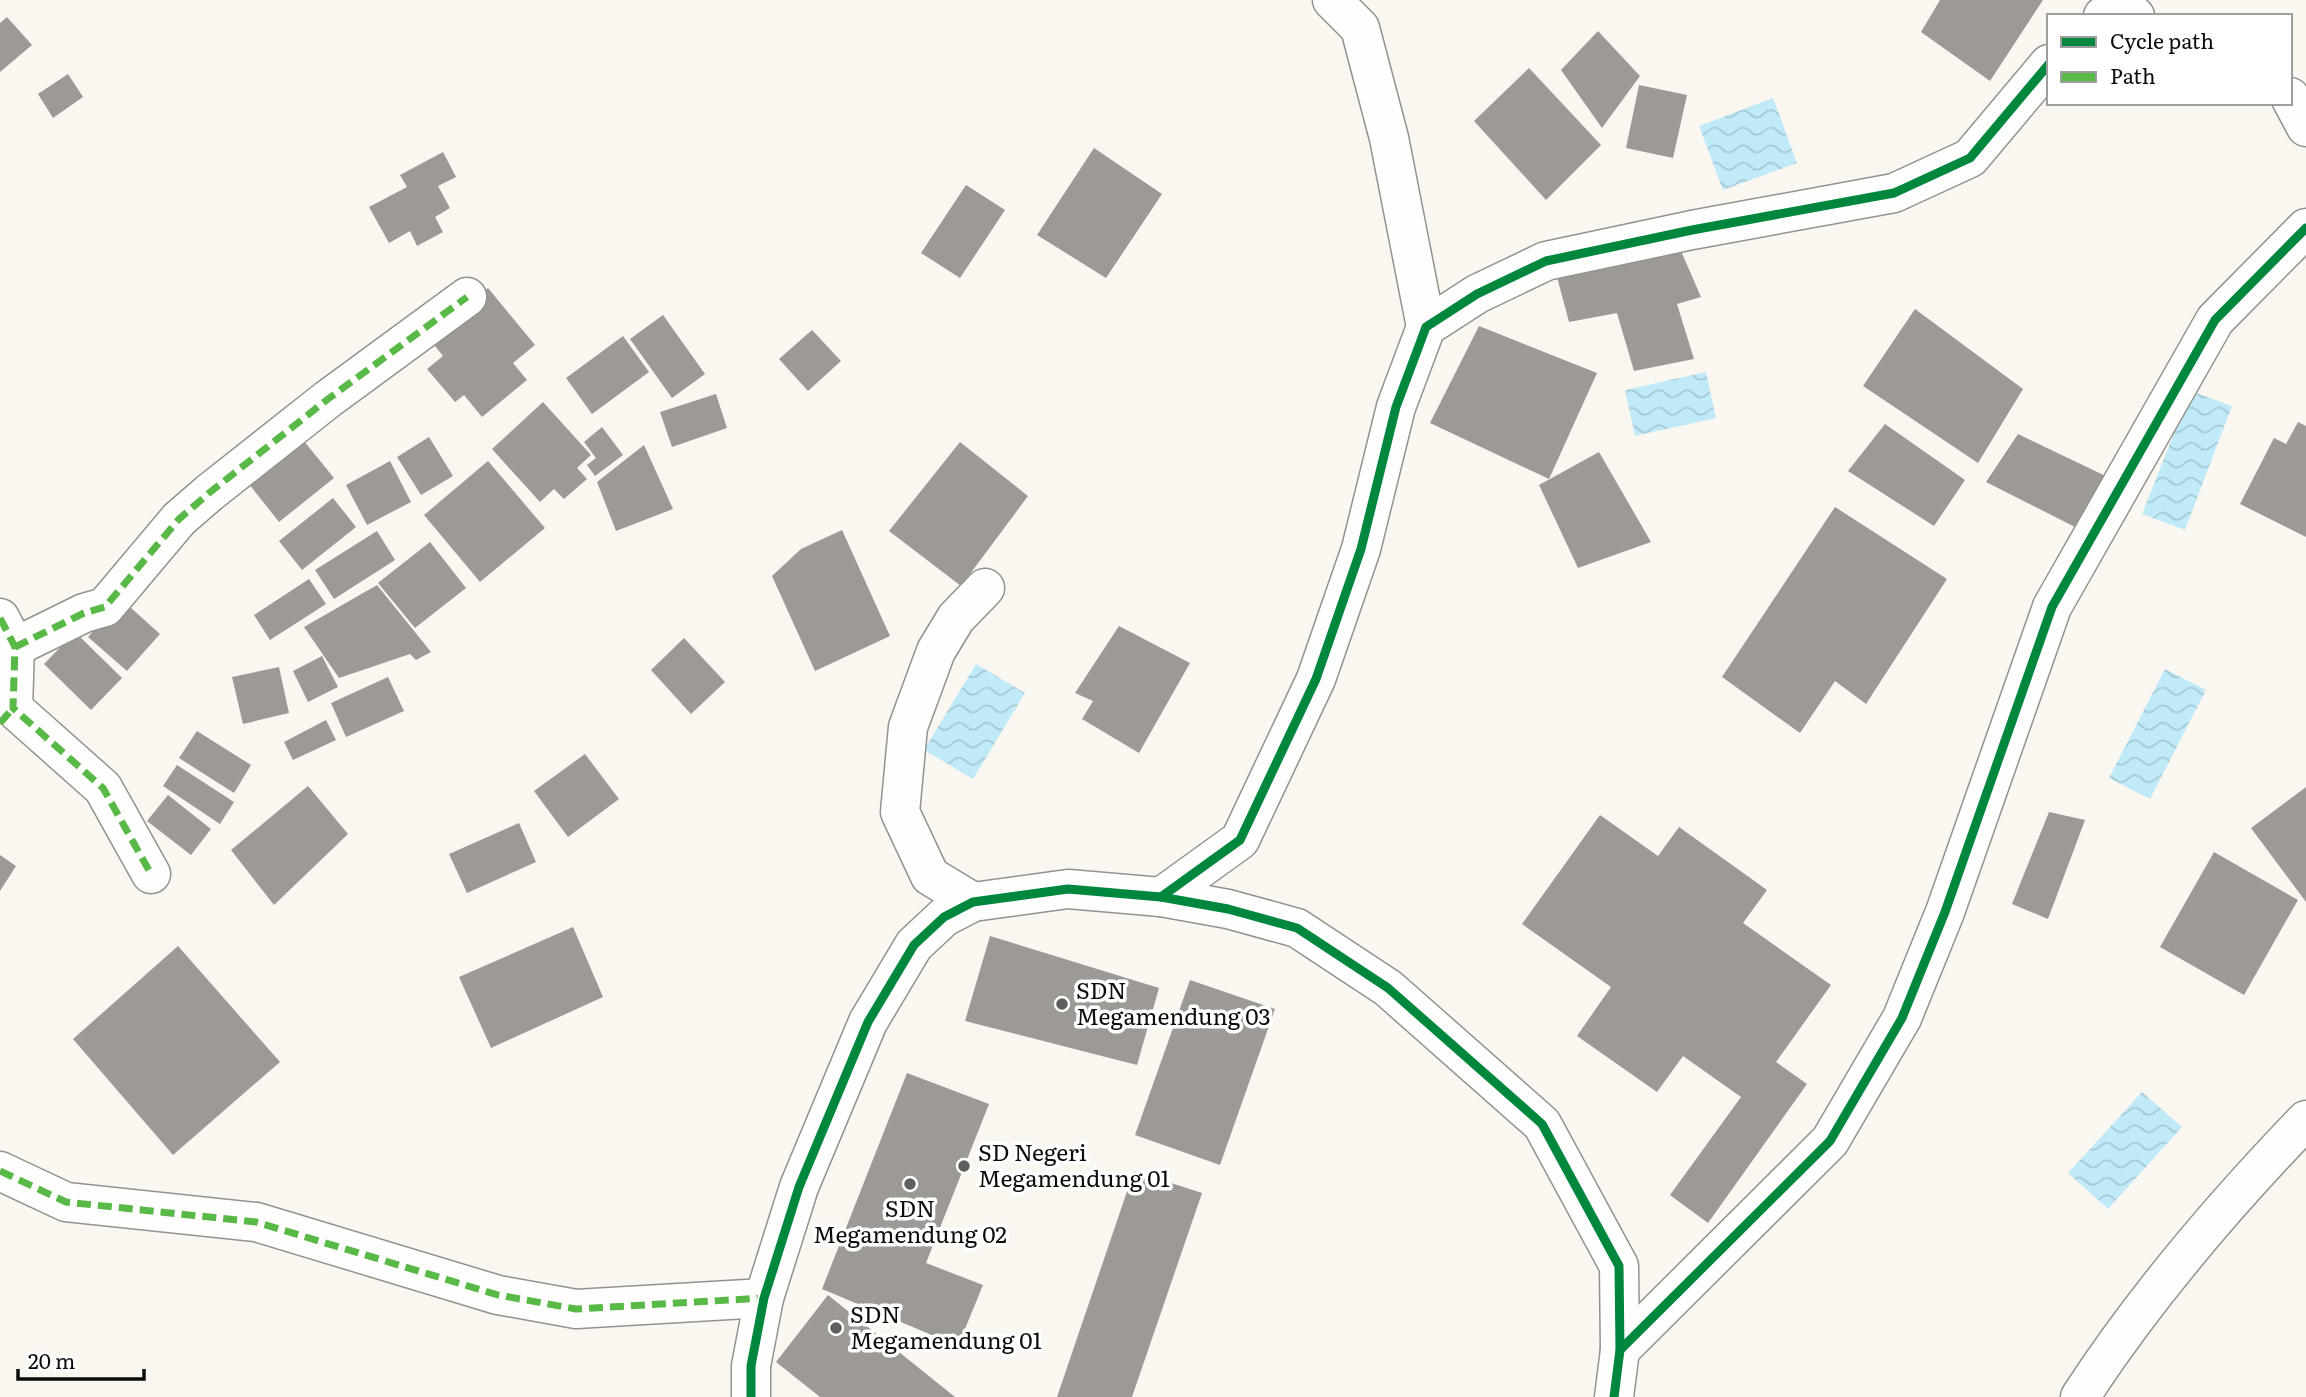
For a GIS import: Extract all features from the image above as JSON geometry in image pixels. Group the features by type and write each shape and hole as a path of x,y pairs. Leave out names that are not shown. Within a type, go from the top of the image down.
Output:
{"street":[{"path":"1161,897 1240,840 1316,679 1361,549 1396,407 1426,327 1390,138 1360,28 1332,0"},
{"path":"2106,14 2115,9 2129,14"},
{"path":"1426,327 1477,294 1546,261 1894,193 1970,158 2047,66"},
{"path":"2292,101 2306,127"},
{"path":"1620,1350 1830,1141 1902,1018 1945,912 2052,607 2215,320 2306,228"},
{"path":"151,874 103,788 6,716 8,633 105,607 179,519 209,493 328,399 467,297"},
{"path":"973,902 930,876 900,812 908,727 936,652 956,618 985,588"},
{"path":"751,1397 751,1366 764,1298 799,1187 868,1022 914,945 944,917 973,902 1068,888 1161,897 1228,909 1297,928 1388,988 1542,1124 1619,1266 1620,1350 1614,1397"},
{"path":"2080,1397 2157,1290 2230,1198 2306,1120"},
{"path":"0,1171 66,1202 256,1222 498,1295 576,1309 764,1298"}],"water":[{"path":"1773,98 1797,163 1723,190 1699,126"},
{"path":"1706,372 1716,418 1635,436 1625,390"},
{"path":"2191,391 2232,406 2185,530 2142,514"},
{"path":"976,664 1025,693 973,779 924,750"},
{"path":"2165,669 2206,690 2150,799 2109,778"},
{"path":"2142,1092 2182,1127 2108,1209 2068,1173"}],"building":[{"path":"1940,0 2043,0 1990,81 1921,32"},
{"path":"7,17 32,45 0,72 0,23"},
{"path":"1598,31 1640,76 1602,128 1561,70"},
{"path":"1529,68 1601,145 1546,200 1474,121"},
{"path":"68,74 83,97 53,118 38,94"},
{"path":"1639,85 1687,95 1673,158 1626,148"},
{"path":"1094,148 1162,194 1106,278 1037,235"},
{"path":"443,152 456,177 438,186 450,208 435,217 443,232 417,246 410,231 389,243 369,207 407,187 400,175"},
{"path":"966,185 1005,210 960,278 921,253"},
{"path":"1681,251 1701,297 1677,304 1694,359 1634,371 1617,313 1569,322 1557,277"},
{"path":"488,288 535,345 513,363 527,380 482,417 464,395 455,402 427,369 443,356 428,337"},
{"path":"1915,309 2023,389 1978,463 1863,386"},
{"path":"663,315 705,374 672,398 630,339"},
{"path":"1479,326 1597,373 1549,479 1430,423"},
{"path":"812,330 841,361 808,391 779,359"},
{"path":"623,336 649,372 592,414 566,378"},
{"path":"716,394 727,428 672,447 660,412"},
{"path":"543,402 591,455 577,468 587,479 564,499 554,489 540,502 492,449"},
{"path":"2298,422 2306,426 2306,537 2240,504 2274,438 2286,444"},
{"path":"1885,424 1965,480 1934,526 1848,471"},
{"path":"602,427 623,455 595,476 587,465 596,458 584,442"},
{"path":"2018,434 2114,480 2079,529 1986,482"},
{"path":"299,435 334,478 279,522 245,479"},
{"path":"429,437 453,476 421,495 397,457"},
{"path":"960,442 1028,496 961,586 889,531"},
{"path":"644,445 673,509 616,531 597,482"},
{"path":"1599,452 1651,542 1578,568 1539,485"},
{"path":"390,461 411,502 367,525 346,485"},
{"path":"488,461 545,528 480,582 424,515"},
{"path":"333,498 356,527 302,570 279,541"},
{"path":"1835,507 1947,579 1866,704 1835,681 1800,733 1722,677"},
{"path":"842,530 890,636 815,671 772,576 801,549"},
{"path":"377,531 395,560 334,599 315,570"},
{"path":"430,542 466,588 415,628 378,583"},
{"path":"309,579 326,604 270,640 254,615"},
{"path":"377,585 431,652 416,660 410,654 339,678 304,627"},
{"path":"121,599 160,634 127,671 88,637"},
{"path":"1119,626 1190,663 1139,753 1082,719 1093,701 1075,693"},
{"path":"75,632 122,678 91,710 44,664"},
{"path":"684,638 725,682 691,714 651,670"},
{"path":"322,656 338,687 308,702 293,671"},
{"path":"279,667 289,713 243,724 232,677"},
{"path":"388,677 404,711 346,737 331,703"},
{"path":"326,720 336,740 293,760 284,742"},
{"path":"197,731 251,765 234,793 179,758"},
{"path":"585,754 619,799 568,837 534,791"},
{"path":"177,765 234,802 220,824 163,786"},
{"path":"308,786 348,834 274,905 231,850"},
{"path":"2306,787 2306,902 2251,828"},
{"path":"168,795 211,829 191,855 147,821"},
{"path":"2049,812 2085,820 2048,919 2012,904"},
{"path":"1600,815 1658,856 1679,827 1767,890 1743,923 1831,985 1776,1062 1807,1084 1708,1223 1670,1195 1741,1097 1683,1056 1657,1092 1577,1036 1611,987 1522,924"},
{"path":"519,823 536,862 467,893 449,854"},
{"path":"2214,852 2298,900 2244,995 2160,947"},
{"path":"0,855 16,866 0,891"},
{"path":"573,927 603,997 491,1048 459,977"},
{"name":"SDN Megamendung 03","path":"990,936 1159,988 1137,1065 965,1021"},
{"path":"178,946 280,1062 173,1155 73,1039"},
{"path":"1190,980 1275,1009 1220,1165 1135,1135"},
{"name":"SDN Megamendung 02","path":"907,1073 989,1104 926,1263 983,1285 958,1346 822,1289"},
{"path":"1134,1171 1202,1193 1132,1397 1057,1397"},
{"name":"SDN Megamendung 01","path":"828,1295 955,1397 820,1397 776,1362"}],"marked path":[{"path":"15,647 84,613 105,607 179,519 209,493 328,399 467,297"},
{"path":"0,618 15,647 13,708 103,788 151,874"},
{"path":"0,723 13,708"},
{"path":"0,1171 66,1202 256,1222 498,1295 576,1309 764,1298"}],"cycle path":[{"path":"1161,897 1240,840 1316,679 1361,549 1396,407 1426,327 1477,294 1546,261 1692,230 1894,193 1970,158 2047,66"},
{"path":"1614,1397 1620,1350 1830,1141 1902,1018 1945,912 2052,607 2215,320 2306,228"},
{"path":"751,1397 751,1366 764,1298 799,1187 868,1022 914,945 944,917 973,902 1068,889 1161,897 1228,909 1297,928 1388,988 1542,1124 1619,1266 1620,1350"}],"place":[{"name":"SDN Megamendung 03","path":"1062,1004"},
{"name":"SD Negeri Megamendung 01","path":"964,1166"},
{"name":"SDN Megamendung 02","path":"910,1184"},
{"name":"SDN Megamendung 01","path":"836,1328"}]}
